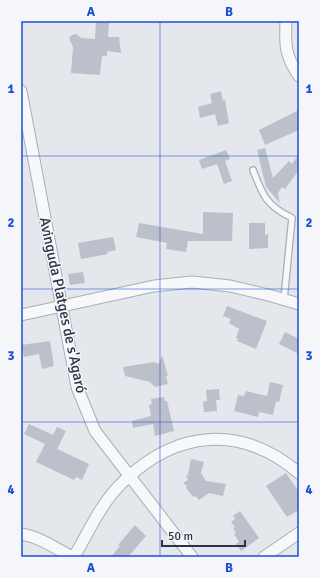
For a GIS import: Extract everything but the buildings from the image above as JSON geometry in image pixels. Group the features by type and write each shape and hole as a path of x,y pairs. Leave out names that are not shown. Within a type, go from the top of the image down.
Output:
{"street":[{"path":"286,21 286,52 291,64 299,76"},
{"name":"Avinguda Platges de s'Agaró","path":"21,91 77,387 95,431 192,557"},
{"path":"21,314 154,286 192,282 230,286 299,304"},
{"path":"21,534 32,536 46,542 73,557 106,503 129,477 144,464 172,448 193,441 222,438 245,442 267,450 299,473"},
{"path":"264,557 299,533"}],"lane":[{"path":"253,170 264,198 278,211 292,218 284,300"}]}
